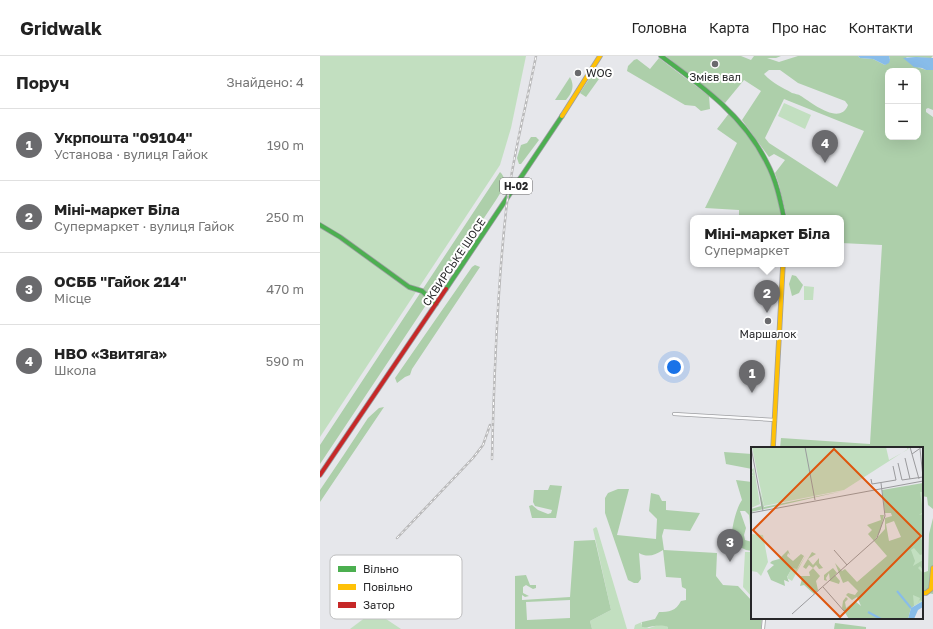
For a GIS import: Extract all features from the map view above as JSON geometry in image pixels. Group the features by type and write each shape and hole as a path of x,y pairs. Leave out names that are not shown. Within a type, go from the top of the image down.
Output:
{"street":[{"name":"СКВИРСЬКЕ ШОСЕ","path":"320,475 529,167 600,56"},
{"path":"661,56 724,105 746,127 766,159 777,187 783,215"},
{"path":"320,225 340,237 409,287 422,291 436,304"},
{"path":"773,447 783,267"},
{"path":"674,414 775,420"},
{"path":"923,593 926,593 931,589 933,568"},
{"path":"763,629 764,619"}],"green space":[{"path":"320,56 526,56 511,128 500,165 320,437"},
{"path":"666,56 741,56 751,60 754,56 781,56 776,58 767,58 779,62 798,56 858,56 860,58 873,59 885,65 890,60 889,56 933,56 931,58 906,57 918,67 933,70 933,110 928,108 926,109 926,112 933,117 933,509 928,505 927,497 923,496 923,447 780,447 781,438 870,444 882,245 844,243 844,215 786,215 775,173 785,160 774,154 769,157 742,120 761,91 744,80 725,103","holes":["769,70 780,70 798,83 845,101 848,105 844,111 839,113 826,111 800,95 792,93 774,83 764,74","784,99 864,131 837,187 769,143 765,138"]},
{"path":"659,58 709,96 710,109 701,111 695,106 685,105 627,71 628,66 634,60 637,59 650,69"},
{"path":"597,67 604,72 586,97 580,93"},
{"path":"570,77 573,86 570,95 566,100 555,100"},
{"path":"784,103 811,115 805,129 778,116"},
{"path":"730,112 757,148 764,161 776,188 782,215 739,215 739,210 705,208 737,143 717,129"},
{"path":"531,137 536,137 539,140 521,164 519,164 517,158 521,145 527,143"},
{"path":"500,172 503,175 504,182 498,197 320,464 320,445"},
{"path":"475,265 480,267 412,369 410,375 397,383 395,378 472,267"},
{"path":"792,275 796,276 803,285 799,293 792,296 789,284"},
{"path":"804,286 814,287 813,300 804,300"},
{"path":"384,407 320,502 320,490 368,418 379,408"},
{"path":"724,452 751,454 751,469 726,464"},
{"path":"736,480 751,482 751,526 749,515 745,511 740,511 746,528 744,535 745,540 751,542 751,551 732,543 734,521 742,500"},
{"path":"550,485 562,486 556,518 532,518 529,506 532,505 538,510 548,514 551,513 552,510 535,506 533,502 534,490 548,490"},
{"path":"618,489 629,489 617,535 656,539 657,519 649,511 651,493 659,495 662,501 666,501 666,510 700,513 690,531 664,529 662,536 664,550 717,553 716,576 723,585 738,586 751,600 751,619 762,619 761,629 668,629 668,627 661,625 642,627 642,622 655,619 659,612 672,610 677,607 681,601 686,600 686,589 682,587 681,578 666,577 663,550 651,555 639,553 641,579 638,583 628,580 605,513 605,498 608,493"},
{"path":"933,518 933,594 923,592 923,573 928,571 929,534"},
{"path":"596,527 627,629 592,629 590,621 611,610 593,529"},
{"path":"595,540 611,610 590,621 592,629 515,629 515,576 526,575 530,585 536,585 536,588 533,589 526,585 523,587 523,593 529,596 525,597 522,595 522,600 570,597 574,541","holes":["570,600 570,618 527,620 526,602"]},
{"path":"745,552 751,552 751,596 743,587"},
{"path":"363,619 386,619 401,629 350,629"},
{"path":"642,622 641,624 649,628 661,624 668,627 668,629 634,629 635,625"},
{"path":"835,623 866,627 866,629 834,629"}],"water":[{"path":"858,56 889,56 890,60 889,63 885,65 873,59 860,58"},
{"path":"903,58 933,58 933,70 914,67"}],"railway":[{"path":"492,459 496,335 506,211 515,153 536,56"},
{"path":"397,538 473,458 483,445 490,425"}],"traffic: fast":[{"path":"661,56 721,103 734,116 758,146 773,176 783,215"},
{"path":"446,289 562,116"},
{"path":"320,225 340,237 409,287 422,291 436,304"}],"traffic: slow":[{"path":"562,116 600,56"},
{"path":"773,447 783,267"},
{"path":"923,593 926,593 931,589 933,568"}],"traffic: jam":[{"path":"320,475 446,289"}],"place":[{"name":"Змієв вал","path":"715,64"},
{"name":"WOG","path":"578,73"},
{"name":"НВО «Звитяга»","path":"825,163"},
{"name":"Міні-маркет Біла","path":"767,313"},
{"name":"Маршалок","path":"768,321"},
{"name":"Укрпошта \"09104\"","path":"752,393"},
{"name":"ОСББ \"Гайок 214\"","path":"730,562"}]}
